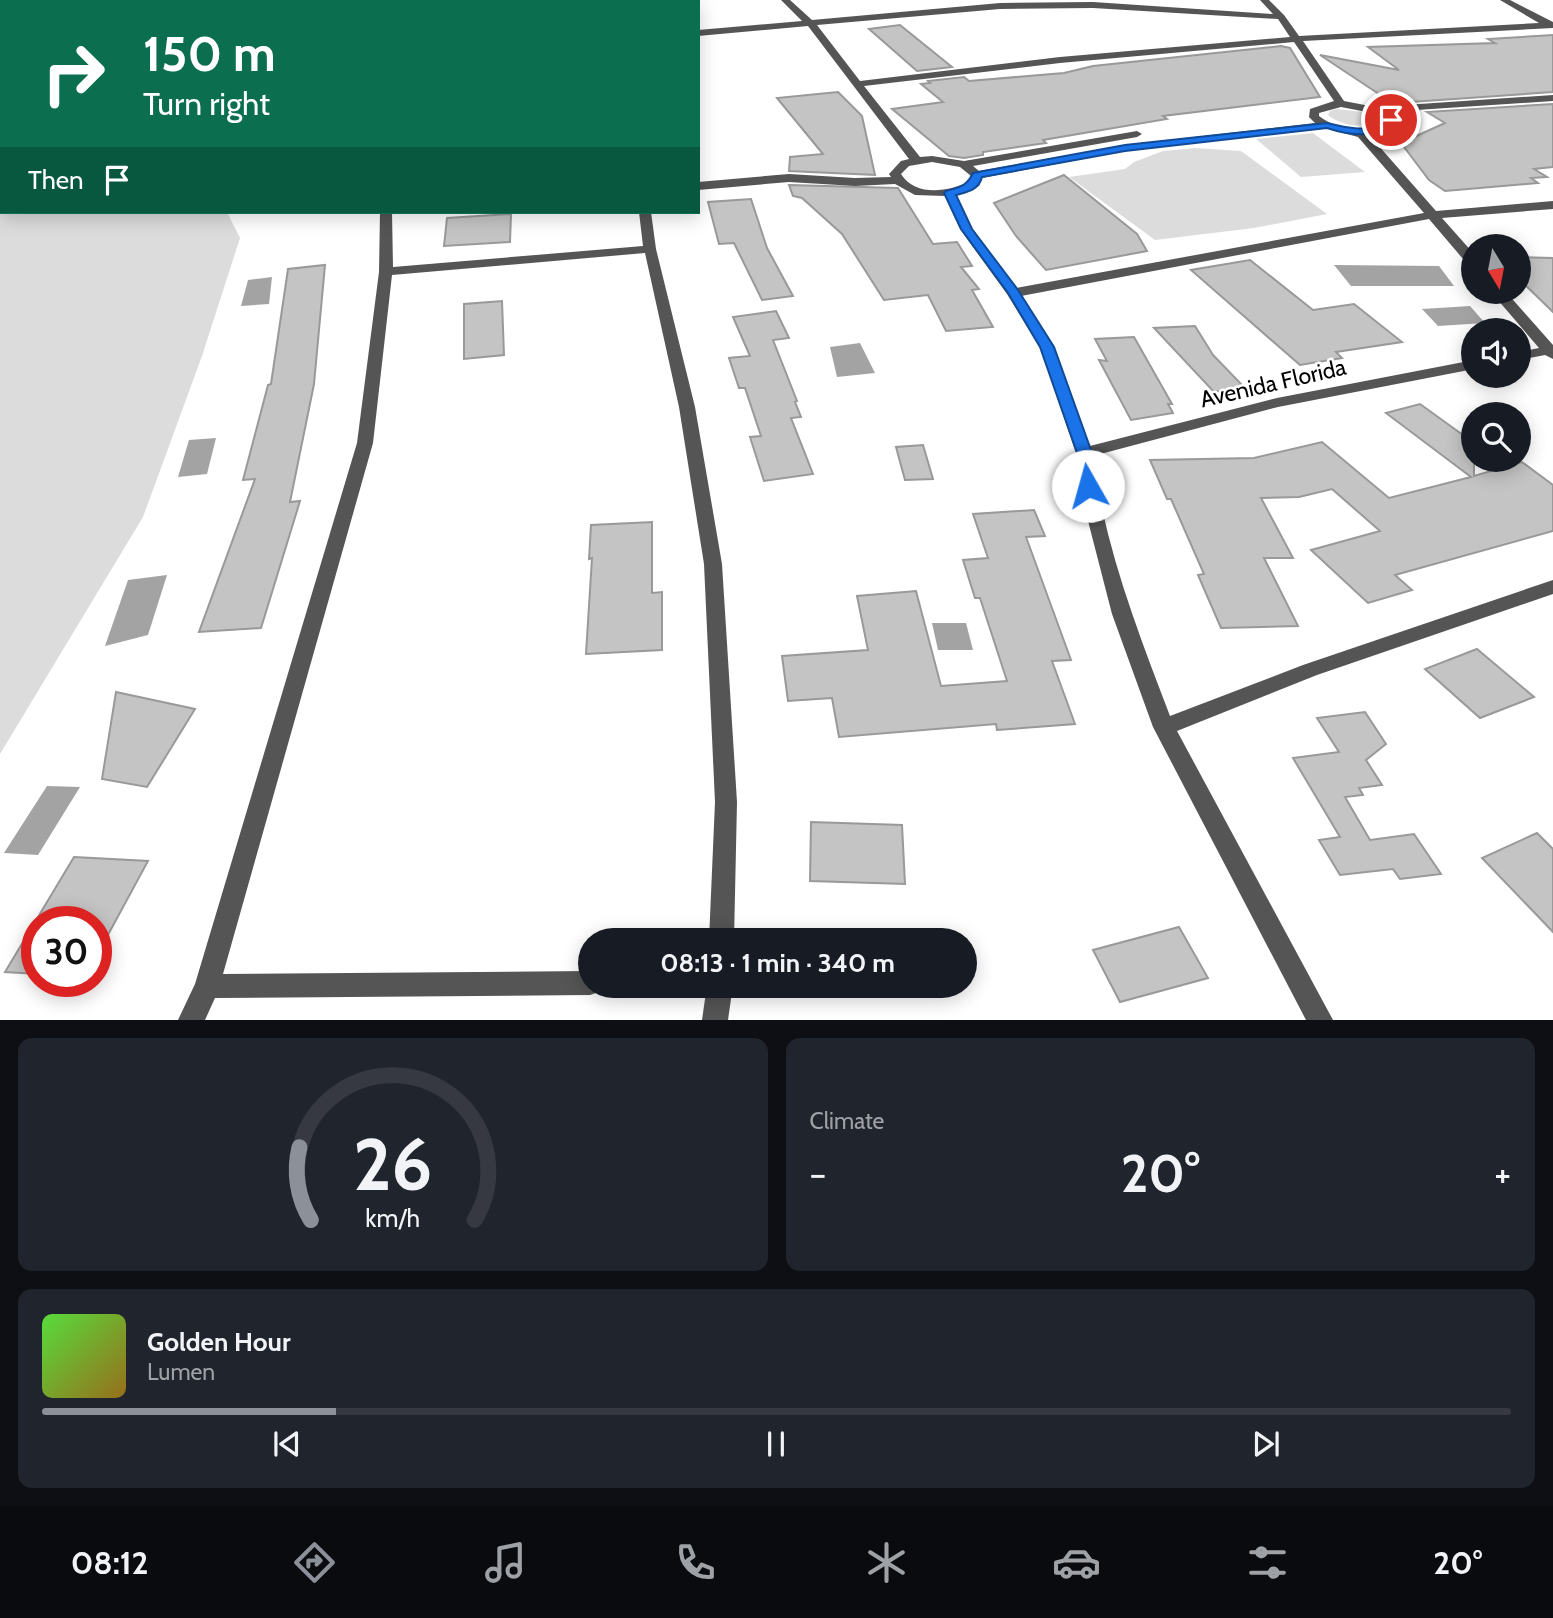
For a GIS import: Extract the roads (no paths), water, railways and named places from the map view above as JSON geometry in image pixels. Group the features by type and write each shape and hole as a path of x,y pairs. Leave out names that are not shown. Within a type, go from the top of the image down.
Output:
{"street":[{"path":"785,0 811,24 916,160"},
{"path":"1265,0 1281,17 1341,104"},
{"path":"1504,0 1551,26"},
{"path":"700,33 1000,6 1068,5 1281,17"},
{"path":"859,84 1060,60 1296,39 1551,26"},
{"path":"1314,117 1314,111 1318,107 1341,104 1375,110 1553,98"},
{"path":"1375,110 1391,120 1553,108"},
{"path":"897,180 895,174 898,168 916,160 949,160 964,164 1111,138 1314,117 1327,125 1361,133 1387,130 1392,125 1391,120"},
{"path":"977,175 1135,146 1327,125"},
{"path":"1361,133 1461,248"},
{"path":"964,164 977,175"},
{"path":"700,186 789,178 855,182 897,180 918,191 949,193 975,183 977,175"},
{"path":"949,193 967,229 1013,293 1047,347 1084,453 1088,486 1122,614 1164,727 1320,1020"},
{"path":"1013,293 1433,215 1553,205"},
{"path":"191,1020 207,986 365,443 386,272 386,214"},
{"path":"645,214 650,249 687,407 713,564 726,802 721,928"},
{"path":"386,272 650,249"},
{"path":"1510,304 1551,351"},
{"path":"1531,354 1551,351"},
{"name":"Avenida Florida","path":"1084,453 1277,403 1461,368"},
{"path":"1164,727 1310,670 1553,587"},
{"path":"207,986 578,983"},
{"path":"715,1020 718,998"}]}
